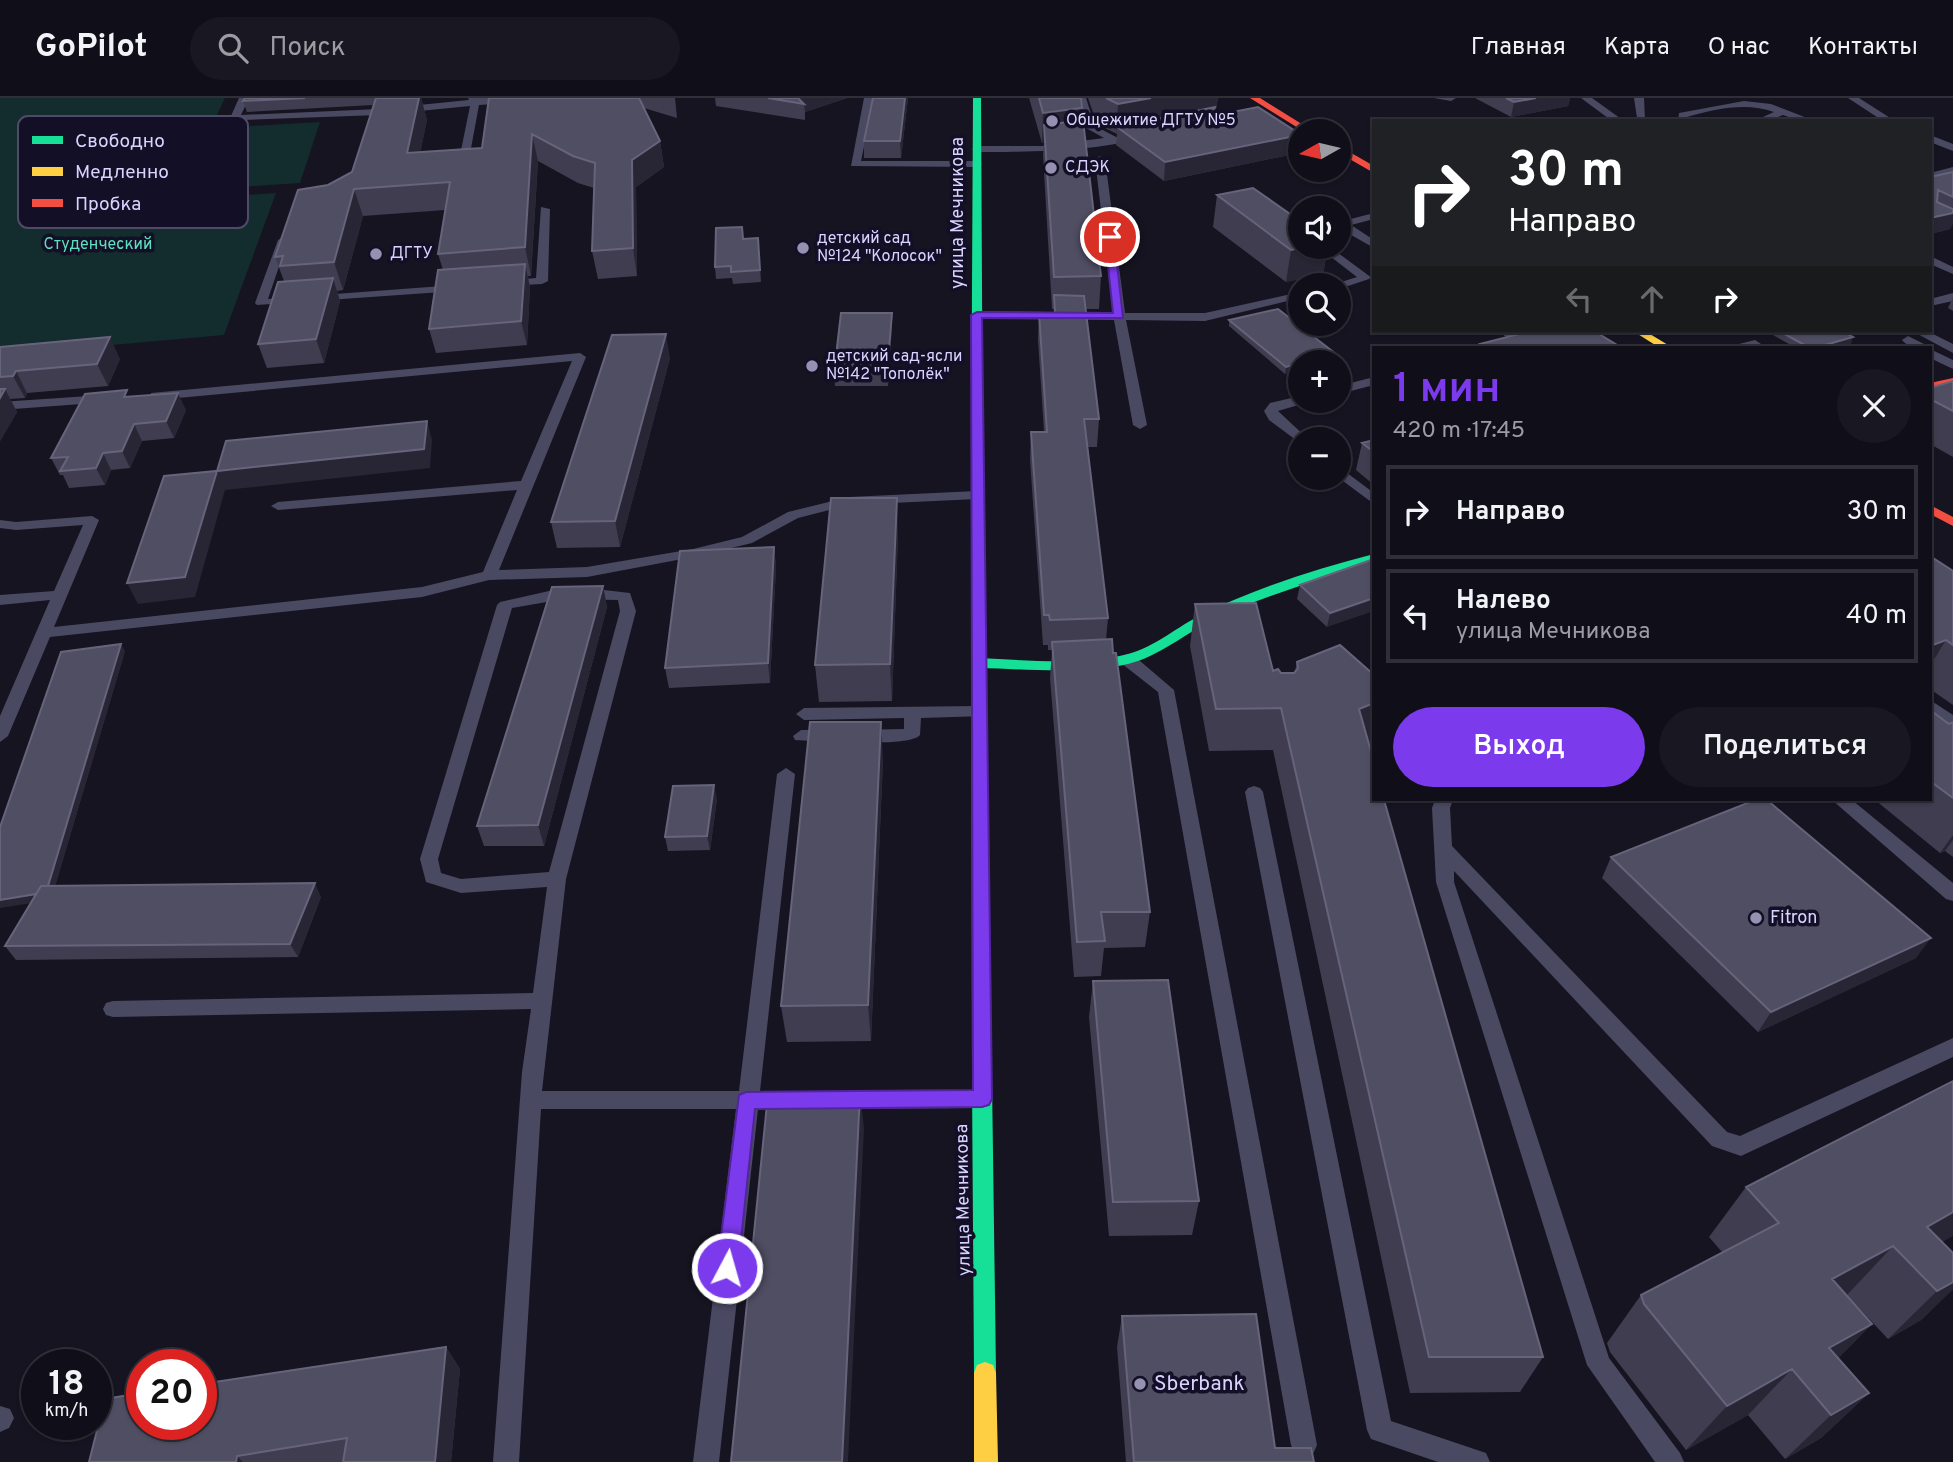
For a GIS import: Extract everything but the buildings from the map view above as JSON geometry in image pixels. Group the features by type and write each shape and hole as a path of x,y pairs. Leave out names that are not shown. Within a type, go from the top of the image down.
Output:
{"main road":[{"name":"улица Мечникова","path":"977,98 977,495 986,1462"},
{"path":"1253,105 1272,108 1290,119"},
{"path":"1351,156 1372,168"},
{"path":"1641,333 1664,346"},
{"path":"1932,386 1953,381"},
{"path":"1932,510 1953,523"},
{"path":"979,663 1098,663 1127,659 1152,652 1206,618 1372,559"}],"lane":[{"path":"235,116 244,98"},
{"path":"248,118 379,112 474,100 544,98"},
{"path":"869,98 855,164 977,157 1054,149 1153,132"},
{"path":"1081,98 1091,128 1115,140"},
{"path":"1439,98 1451,98"},
{"path":"1586,98 1617,119"},
{"path":"1639,98 1642,118"},
{"path":"1853,98 1887,119"},
{"path":"1683,119 1682,114 1752,99 1804,119"},
{"path":"462,171 474,100"},
{"path":"1766,119 1776,116 1778,110"},
{"path":"376,124 379,112"},
{"path":"1932,139 1953,148"},
{"path":"1100,159 1119,316 1140,425"},
{"path":"1932,175 1953,170"},
{"path":"488,285 542,281 545,209"},
{"path":"1351,221 1372,216"},
{"path":"287,226 261,303 475,286"},
{"path":"1351,231 1372,244"},
{"path":"1340,259 1366,278 1351,282"},
{"path":"1932,260 1953,271"},
{"path":"1932,302 1953,297"},
{"path":"977,315 1205,317 1288,298"},
{"path":"1507,333 1520,342"},
{"path":"1913,336 1953,349"},
{"path":"1932,354 1953,365"},
{"path":"140,397 580,357 489,575"},
{"path":"1351,387 1372,382"},
{"path":"0,406 115,398"},
{"path":"1288,403 1271,411 1288,428"},
{"path":"1351,481 1372,498"},
{"path":"278,506 527,485"},
{"path":"42,633 422,592 489,575 587,572 693,553 747,540 793,514 849,501 977,495"},
{"path":"0,524 16,526 92,520 0,736"},
{"path":"506,1462 531,1100 557,879 628,611 625,596 600,593 525,598 505,605 429,859 433,877 461,886 557,879"},
{"path":"0,600 58,596"},
{"path":"1248,601 1256,618"},
{"path":"1127,659 1166,690 1304,1445"},
{"path":"1932,707 1953,723"},
{"path":"804,714 979,712"},
{"path":"801,736 912,735 913,713"},
{"path":"706,1462 786,774"},
{"path":"1254,792 1380,1430 1477,1462"},
{"path":"1444,801 1441,808 1445,882 1599,1365 1666,1461"},
{"path":"1842,801 1953,894"},
{"path":"1443,848 1720,1139 1741,1146 1953,1047"},
{"path":"113,1009 542,1001"},
{"path":"531,1100 982,1099"}],"green space":[{"name":"Студенческий","path":"0,98 225,98 216,116 18,116 18,228 248,228 248,195 276,193 224,335 0,355"},
{"path":"320,122 300,183 248,186 250,126"}],"traffic: fast":[{"path":"977,98 977,475"},
{"path":"979,663 1073,665 1128,659 1149,651 1228,608 1372,559"},
{"path":"982,1081 985,1373"}],"traffic: slow":[{"path":"1641,333 1664,346"},
{"path":"985,1373 986,1462"}],"traffic: jam":[{"path":"1254,98 1289,119"},
{"path":"1351,156 1372,169"},
{"path":"1932,386 1953,381"},
{"path":"977,475 982,1081"},
{"path":"1932,510 1953,522"}],"place":[{"name":"Общежитие ДГТУ №5","path":"1052,121"},
{"name":"СДЭК","path":"1051,168"},
{"name":"детский сад №124 \"Колосок\"","path":"803,248"},
{"name":"ДГТУ","path":"376,254"},
{"name":"детский сад-ясли №142 \"Тополёк\"","path":"812,366"},
{"name":"Fitron","path":"1756,918"},
{"name":"Sberbank","path":"1140,1384"}],"route":[{"path":"727,1268 746,1101 982,1099 977,315 1119,316 1110,237"}]}
